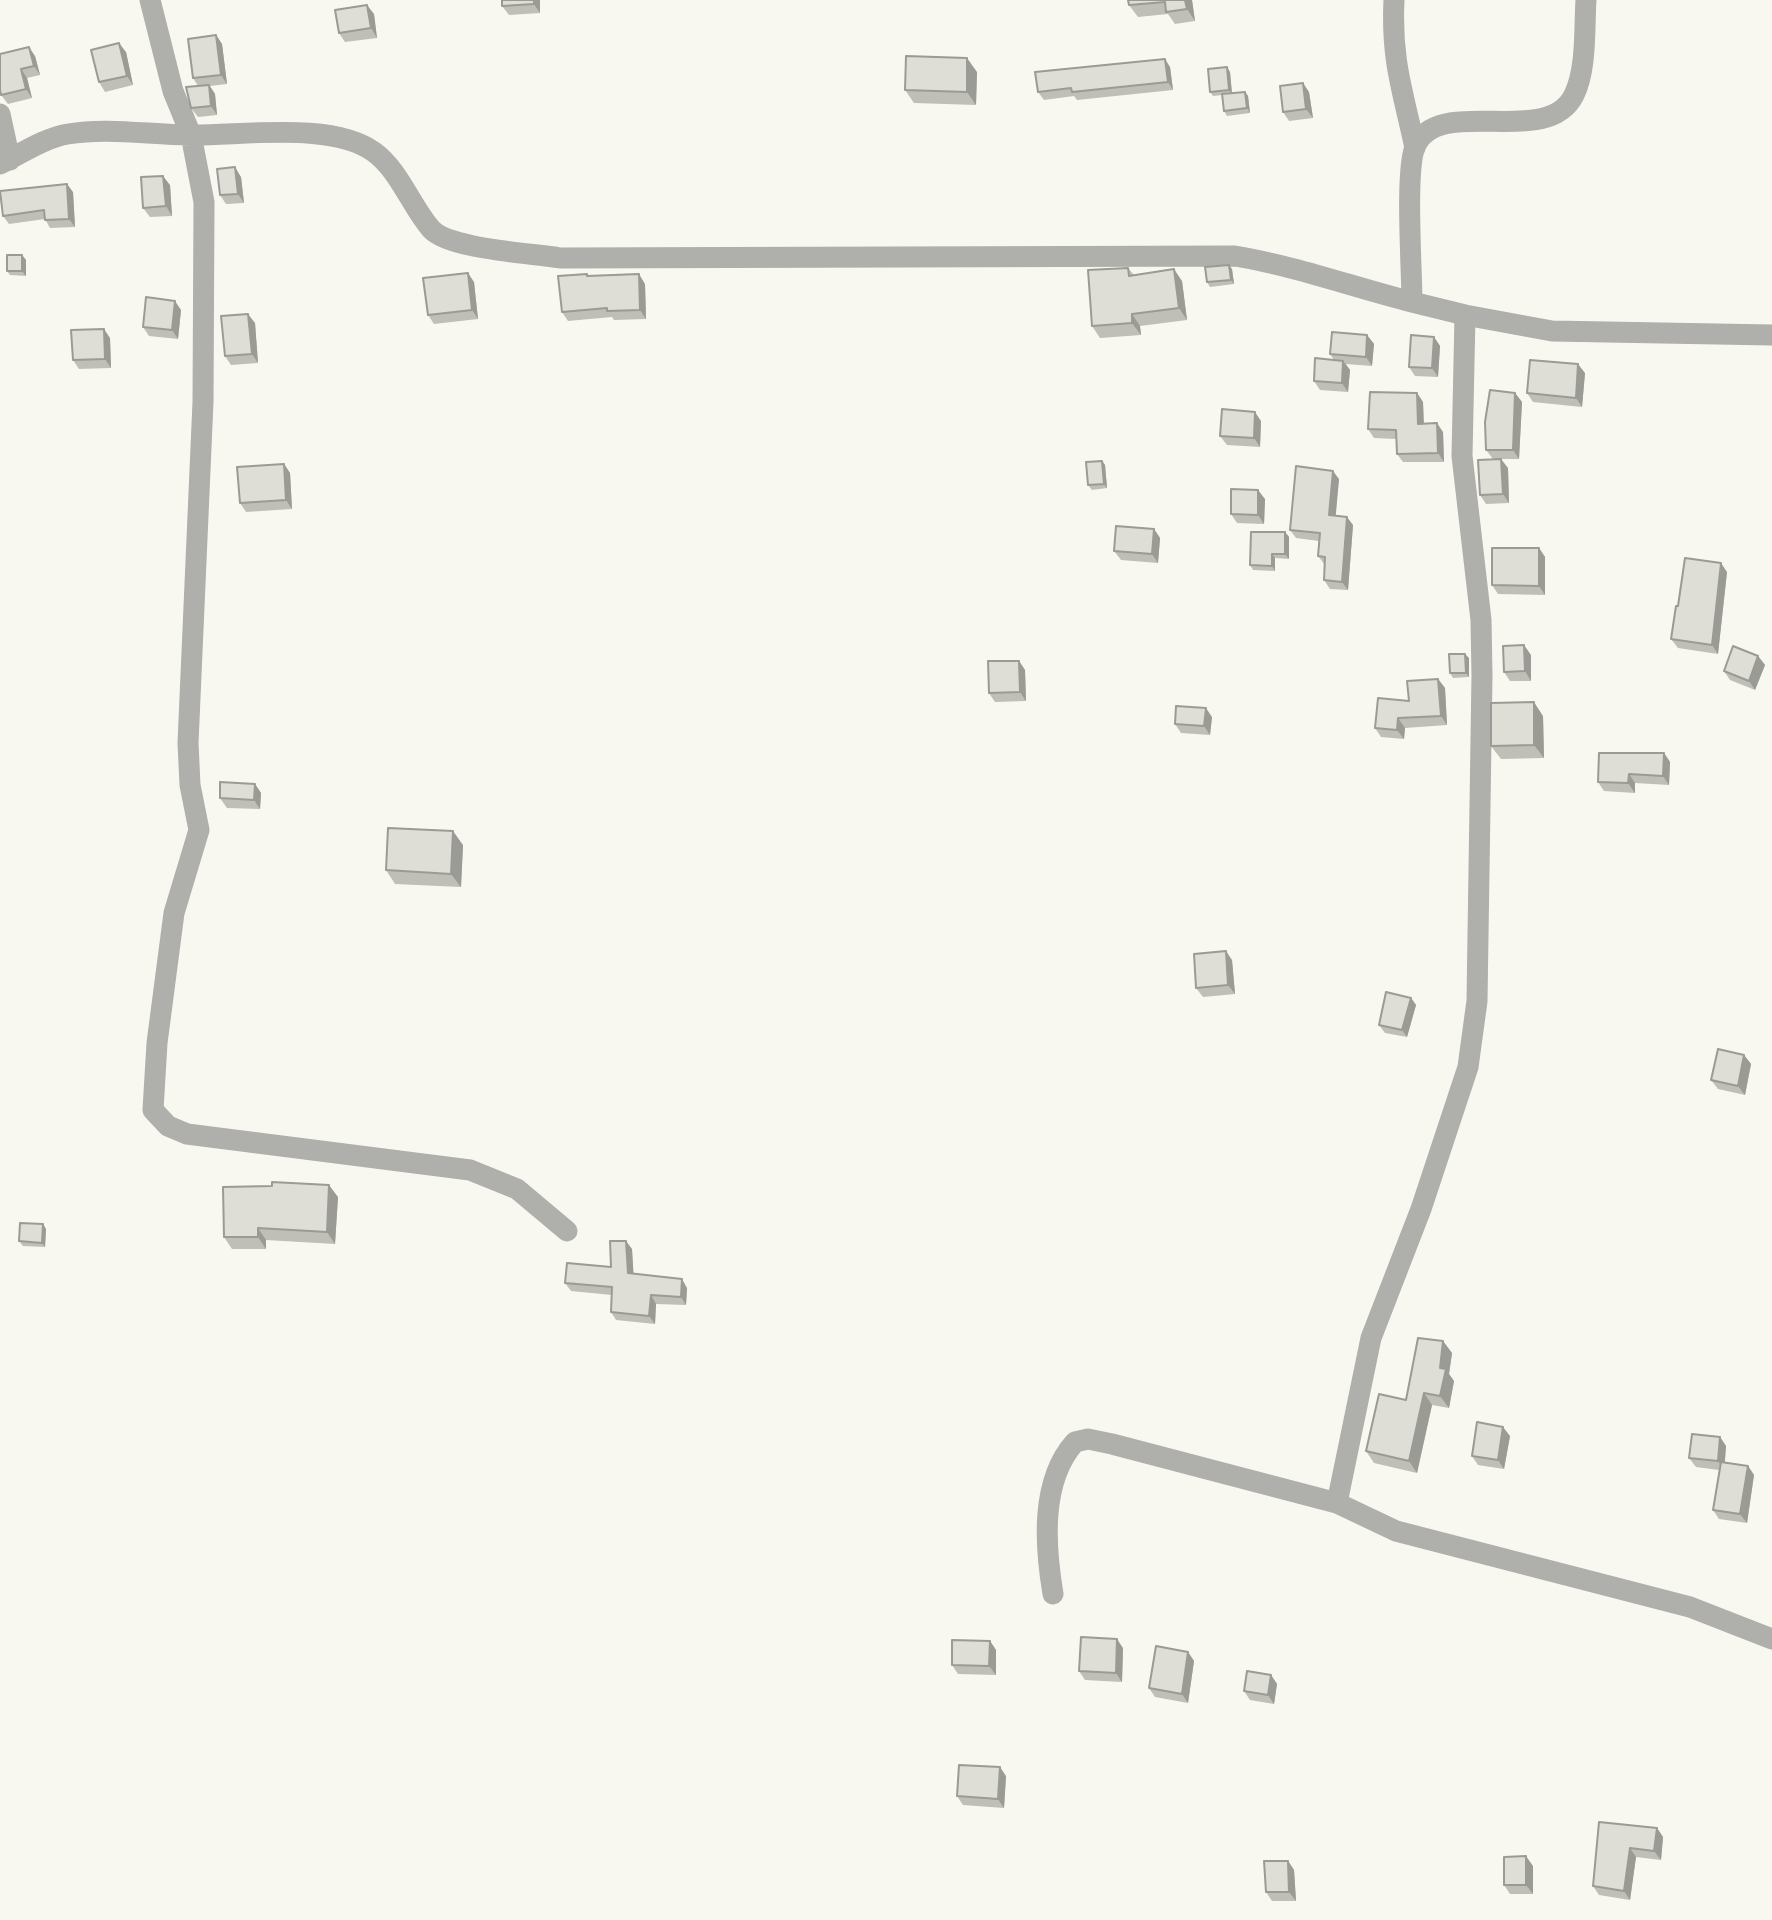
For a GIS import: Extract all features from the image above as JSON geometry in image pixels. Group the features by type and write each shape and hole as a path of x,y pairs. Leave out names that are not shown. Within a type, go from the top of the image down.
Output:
{"street":[{"path":"150,0 173,91 191,135 204,202 203,402 188,743 190,785 198,830 174,913 157,1043 153,1110 168,1126 187,1134 470,1170 496,1178 517,1189 567,1231"},
{"path":"1394,0 1392,37 1395,66 1415,148 1411,182 1412,302"},
{"path":"1415,148 1420,139 1440,127 1466,122 1546,118 1565,107 1576,89 1586,0"},
{"path":"0,114 5,162 54,138 94,130 191,135 298,132 336,138 373,151 431,229 448,241 559,258 1235,256 1284,264 1331,282 1465,315 1552,331 1772,335"},
{"path":"1336,1503 1371,1338 1421,1209 1468,1067 1477,1001 1482,675 1481,620 1462,456 1465,315"},
{"path":"1053,1594 1046,1551 1057,1472 1075,1442 1088,1439 1336,1503 1396,1531 1690,1607 1772,1639"}],"building":[{"path":"502,0 534,0 534,4 502,6"},
{"path":"1128,0 1185,0 1187,9 1166,12 1165,2 1129,5"},
{"path":"367,5 371,28 339,33 335,10"},
{"path":"216,35 221,75 193,78 188,39"},
{"path":"119,43 127,76 99,82 91,50"},
{"path":"29,47 34,66 21,69 26,89 1,95 0,54"},
{"path":"906,56 967,58 967,92 905,90"},
{"path":"1165,59 1168,82 1072,92 1071,88 1038,92 1035,72"},
{"path":"1227,67 1229,90 1210,92 1208,69"},
{"path":"1303,83 1306,109 1283,112 1280,86"},
{"path":"209,85 211,106 191,108 186,87"},
{"path":"1245,92 1247,108 1224,111 1222,94"},
{"path":"235,167 238,194 220,195 217,169"},
{"path":"163,176 166,206 143,208 141,177"},
{"path":"67,184 69,219 45,220 44,210 3,216 0,191"},
{"path":"7,255 22,255 22,271 7,271"},
{"path":"1229,265 1231,280 1207,282 1205,267"},
{"path":"1128,268 1129,276 1174,269 1179,308 1132,314 1132,323 1092,326 1088,270"},
{"path":"468,273 472,310 428,315 423,278"},
{"path":"639,274 640,310 607,311 607,308 562,312 558,276"},
{"path":"146,297 175,301 172,330 143,327"},
{"path":"248,314 252,354 225,356 221,316"},
{"path":"104,329 105,359 73,360 71,330"},
{"path":"1332,332 1367,335 1366,357 1330,354"},
{"path":"1411,335 1434,337 1432,368 1409,367"},
{"path":"1315,358 1343,361 1342,383 1314,381"},
{"path":"1530,360 1578,364 1576,398 1527,393"},
{"path":"1490,390 1515,393 1513,450 1486,450 1485,422"},
{"path":"1370,392 1417,393 1418,424 1437,423 1438,453 1397,454 1396,430 1368,429"},
{"path":"1222,409 1255,412 1254,438 1220,436"},
{"path":"1501,459 1503,494 1480,495 1478,460"},
{"path":"1102,461 1104,484 1088,485 1086,462"},
{"path":"284,464 286,500 240,503 237,467"},
{"path":"1296,466 1333,471 1329,515 1347,517 1342,582 1324,580 1325,557 1318,556 1320,533 1290,530"},
{"path":"1231,489 1258,490 1258,515 1231,514"},
{"path":"1116,526 1154,529 1152,554 1114,551"},
{"path":"1251,532 1285,532 1285,554 1272,554 1272,566 1250,565"},
{"path":"1492,548 1539,548 1539,586 1492,585"},
{"path":"1685,558 1721,563 1712,645 1671,639"},
{"path":"1524,645 1525,671 1504,672 1503,646"},
{"path":"1733,646 1758,656 1749,681 1724,671"},
{"path":"1449,654 1465,654 1466,673 1450,673"},
{"path":"988,661 1019,661 1020,692 989,693"},
{"path":"1438,679 1441,716 1398,718 1397,730 1375,728 1378,698 1409,701 1407,681"},
{"path":"1534,702 1534,745 1491,746 1491,703"},
{"path":"1176,706 1206,708 1204,726 1175,724"},
{"path":"1599,753 1664,753 1663,776 1629,774 1628,783 1598,782"},
{"path":"220,782 255,784 254,800 220,798"},
{"path":"388,828 453,831 451,874 386,870"},
{"path":"1226,951 1228,985 1196,988 1194,954"},
{"path":"1386,992 1411,998 1402,1030 1379,1025"},
{"path":"1718,1049 1744,1055 1738,1086 1711,1080"},
{"path":"272,1182 329,1185 327,1232 258,1228 258,1237 224,1237 223,1187 272,1186"},
{"path":"20,1223 43,1224 42,1243 19,1241"},
{"path":"610,1241 626,1241 628,1273 682,1279 681,1297 651,1295 649,1316 611,1312 612,1287 565,1283 567,1263 611,1267"},
{"path":"1418,1338 1443,1341 1440,1368 1446,1369 1440,1396 1424,1393 1409,1461 1366,1451 1379,1394 1406,1400"},
{"path":"1477,1422 1503,1427 1498,1460 1472,1456"},
{"path":"1692,1434 1720,1437 1718,1461 1689,1458"},
{"path":"1721,1462 1748,1466 1740,1514 1713,1510"},
{"path":"1081,1637 1117,1639 1116,1673 1079,1671"},
{"path":"952,1640 990,1641 989,1666 952,1665"},
{"path":"1156,1646 1188,1652 1182,1694 1149,1688"},
{"path":"1247,1671 1271,1675 1268,1695 1244,1691"},
{"path":"959,1765 1000,1767 998,1799 957,1796"},
{"path":"1599,1822 1657,1828 1654,1851 1630,1848 1624,1891 1593,1886"},
{"path":"1526,1856 1526,1885 1504,1885 1504,1857"},
{"path":"1264,1861 1288,1861 1289,1892 1266,1892"}]}
